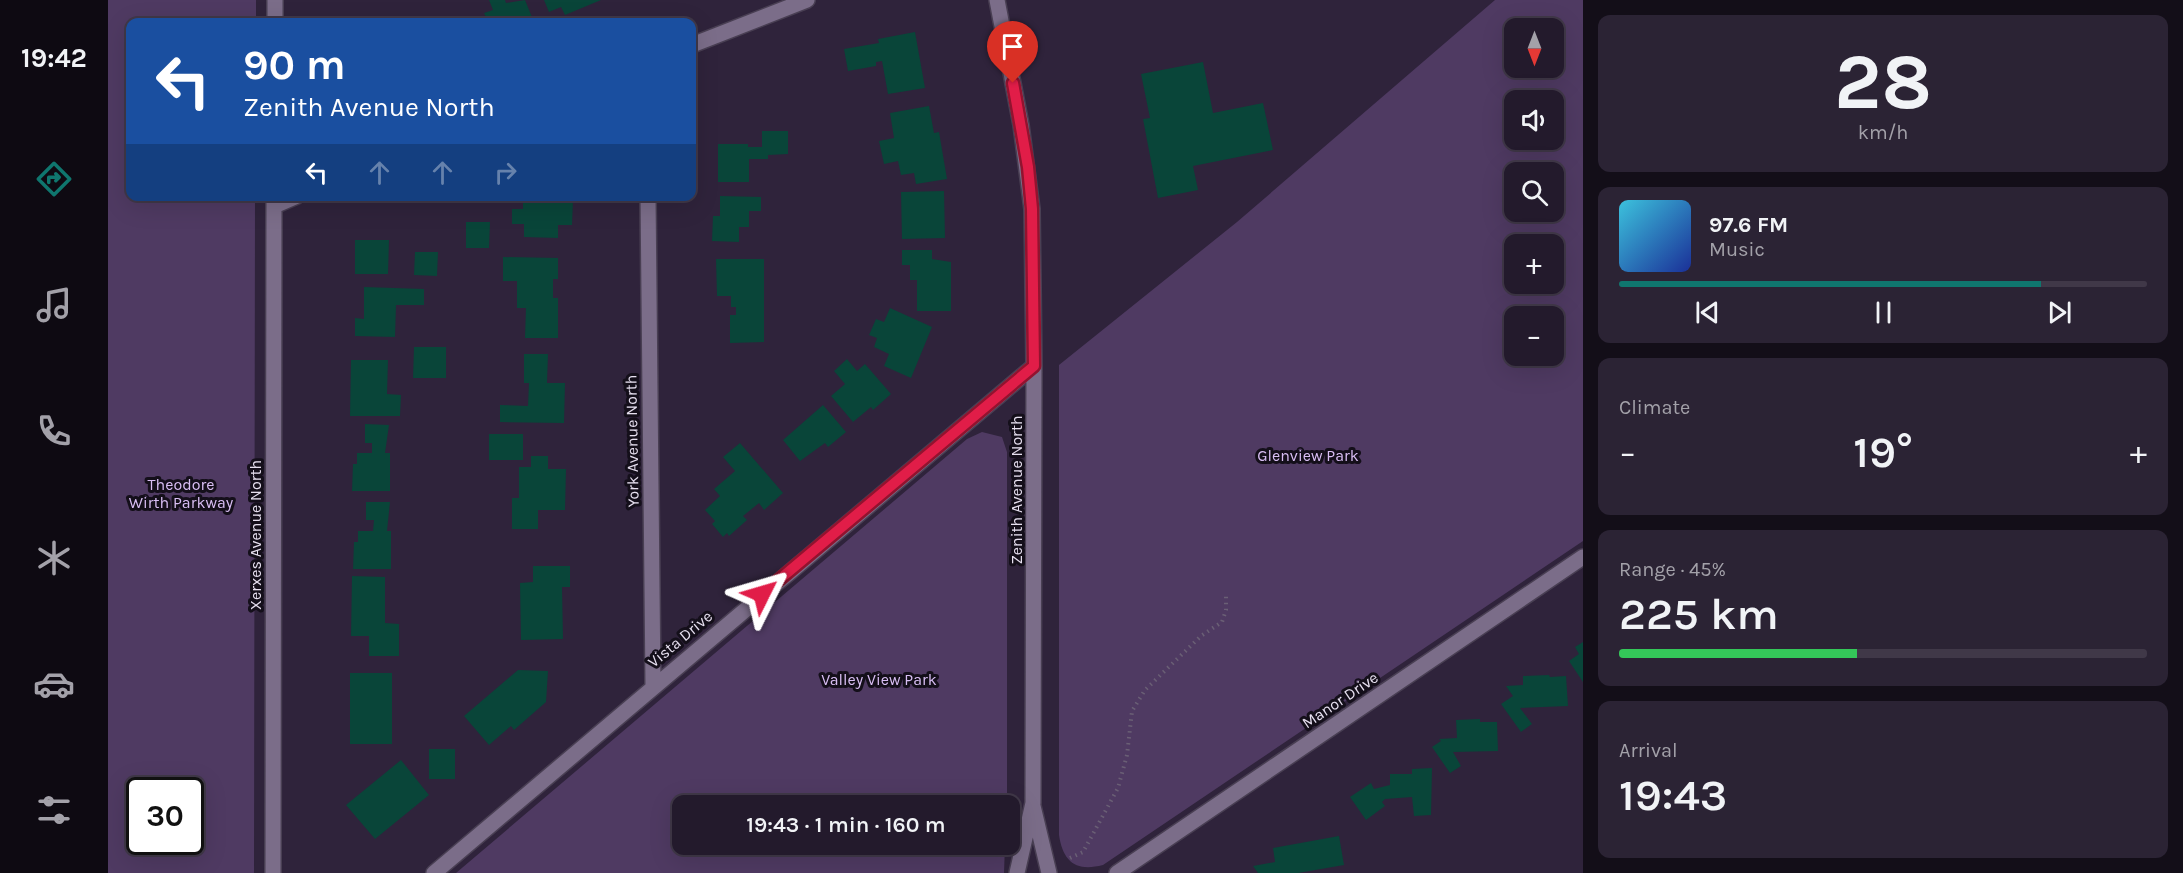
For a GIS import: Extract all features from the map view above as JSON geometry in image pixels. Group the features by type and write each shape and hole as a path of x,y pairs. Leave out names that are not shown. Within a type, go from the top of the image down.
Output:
{"street":[{"path":"275,0 275,18"},
{"path":"696,43 807,0"},
{"name":"Zenith Avenue North","path":"997,0 1028,167 1032,209 1033,803 1017,873"},
{"name":"Xerxes Avenue North","path":"273,873 274,201"},
{"name":"York Avenue North","path":"648,201 653,685"},
{"name":"Vista Drive","path":"434,873 653,685 1034,366"},
{"name":"Manor Drive","path":"1117,873 1583,557"},
{"name":"Zenith Avenue North","path":"1033,803 1049,873"}],"path":[{"path":"1070,858 1083,852 1118,788 1126,755 1132,711 1145,690 1201,636 1222,622 1226,610 1226,593"}],"green space":[{"name":"Theodore Wirth Parkway","path":"108,0 256,0 256,18 126,18 126,201 255,201 254,873 108,873"},
{"name":"Glenview Park","path":"1495,0 1583,0 1583,541 1103,865 1094,867 1078,866 1072,863 1064,852 1059,835 1059,365 1237,222"},
{"name":"Valley View Park","path":"982,432 1002,437 1007,452 1007,795 672,795 672,855 1005,855 1004,873 456,873 967,439"}],"building":[{"path":"489,0 505,0 506,3 525,0 532,18 486,18 484,13 493,10"},
{"path":"544,0 601,0 565,15 561,7 549,12"},
{"path":"915,32 925,88 888,94 882,61 876,62 876,66 848,71 844,49 879,43 878,39"},
{"path":"1203,62 1213,113 1263,103 1273,150 1193,166 1198,190 1158,198 1143,119 1150,118 1141,74"},
{"path":"929,106 934,133 939,132 947,179 916,184 914,173 901,175 898,161 884,164 879,141 894,138 890,113"},
{"path":"762,131 788,131 788,154 768,155 768,159 749,159 749,182 718,182 718,144 748,144 748,147 762,147"},
{"path":"944,191 945,238 902,239 901,192"},
{"path":"720,196 761,197 761,211 749,211 749,227 739,227 739,242 712,241 713,216 720,216"},
{"path":"523,201 573,201 572,225 558,225 558,238 524,237 524,224 512,224 512,209 523,209"},
{"path":"466,222 490,222 489,248 466,248"},
{"path":"355,240 389,240 388,274 355,274"},
{"path":"902,250 932,250 932,259 951,262 951,311 917,311 917,280 910,280 910,265 902,265"},
{"path":"415,252 438,252 437,276 414,275"},
{"path":"503,257 558,258 558,279 553,279 553,298 558,298 558,338 525,338 526,308 517,308 517,281 503,281"},
{"path":"716,259 764,259 764,342 730,343 730,315 736,315 736,307 731,307 731,296 717,296"},
{"path":"364,287 424,289 424,305 396,305 395,337 355,336 355,318 364,319"},
{"path":"890,308 932,327 911,378 884,366 889,354 874,347 877,338 869,335 876,319 884,322"},
{"path":"414,347 446,347 446,378 413,378"},
{"path":"524,354 548,354 547,383 565,383 564,423 500,422 500,405 528,406 529,383 524,383"},
{"path":"847,359 857,371 865,364 891,394 873,410 871,407 853,422 831,396 845,384 834,371"},
{"path":"351,360 388,360 387,394 401,395 400,416 350,416"},
{"path":"823,405 846,432 828,447 825,443 800,461 783,440"},
{"path":"365,424 389,425 385,453 390,453 390,491 352,491 353,464 357,464 357,453 372,453 372,443 365,443"},
{"path":"489,434 523,434 523,460 489,460"},
{"path":"740,443 783,493 764,510 759,503 743,516 747,520 729,536 727,533 723,537 712,524 715,521 705,510 720,496 714,489 735,471 723,457"},
{"path":"531,456 548,456 548,469 566,469 565,510 538,510 538,529 512,529 512,498 519,498 519,467 531,467"},
{"path":"366,502 390,502 387,531 391,531 391,569 353,569 354,542 358,542 358,531 373,531 374,520 366,520"},
{"path":"533,566 570,566 570,587 562,587 563,639 521,640 520,583 533,582"},
{"path":"352,576 385,577 385,623 399,624 399,656 369,656 369,636 351,636"},
{"path":"1583,642 1583,682 1569,661 1579,654 1575,647"},
{"path":"518,670 548,671 546,702 514,730 511,726 489,745 464,716"},
{"path":"350,673 392,673 392,744 350,744"},
{"path":"1549,675 1550,677 1566,676 1568,706 1520,708 1532,724 1521,732 1501,704 1513,696 1506,686 1523,685 1523,676"},
{"path":"1480,719 1480,722 1497,722 1498,751 1453,752 1461,766 1450,773 1432,747 1441,741 1439,739 1457,738 1456,720"},
{"path":"429,749 455,749 455,779 429,779"},
{"path":"401,760 429,795 375,839 346,805"},
{"path":"1432,768 1431,815 1414,816 1412,797 1385,799 1382,802 1385,806 1366,820 1350,797 1371,783 1374,789 1390,785 1390,774 1412,774 1412,769"},
{"path":"1339,836 1344,865 1298,873 1258,873 1253,866 1275,862 1273,848"}],"route":[{"path":"762,594 1034,366 1032,209 1028,167 1013,83"}]}
